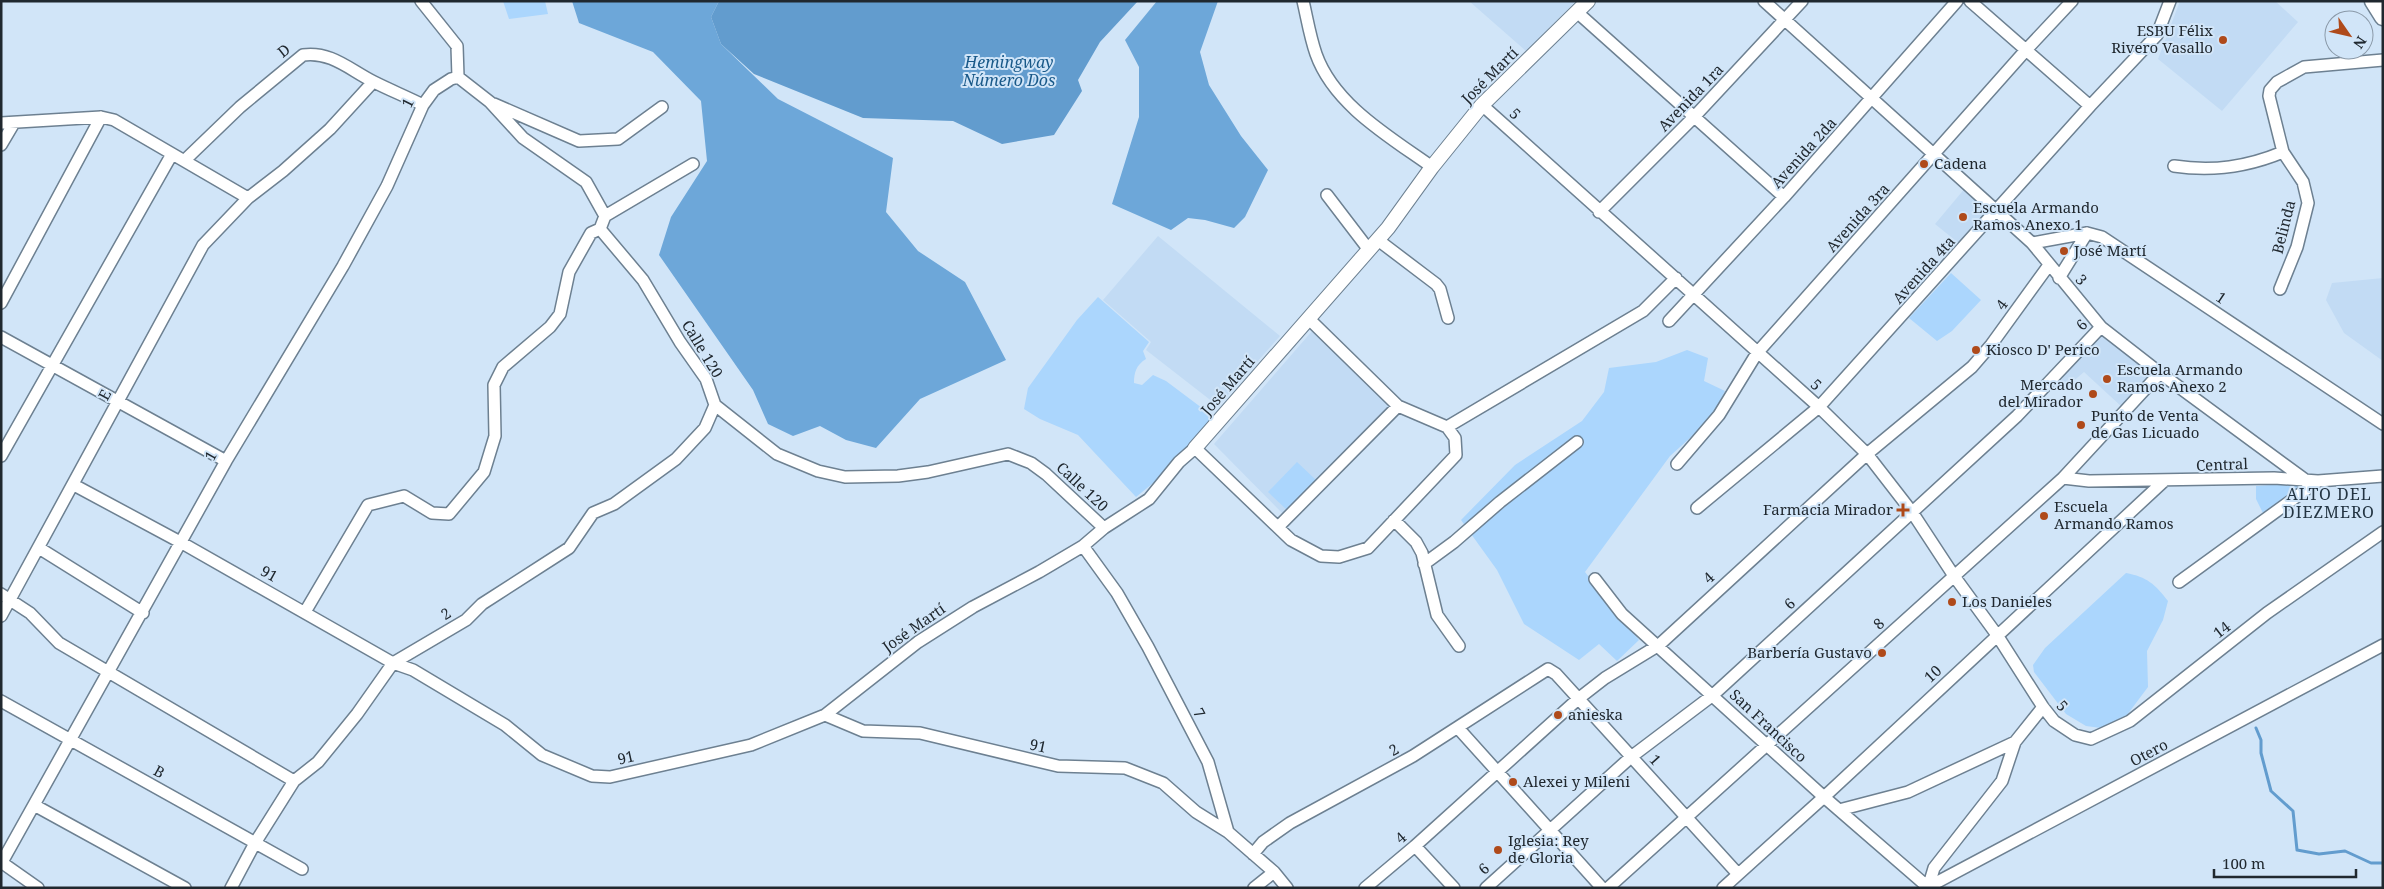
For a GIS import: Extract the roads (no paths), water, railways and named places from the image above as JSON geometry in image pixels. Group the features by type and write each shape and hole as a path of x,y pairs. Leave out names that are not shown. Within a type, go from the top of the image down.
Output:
{"main road":[{"path":"2373,1 2383,17"}],"street":[{"path":"421,1 457,46 458,77 490,102 523,138 586,182 605,216"},
{"path":"1303,1 1316,54 1333,86 1371,123 1432,167"},
{"name":"José Martí","path":"825,715 918,642 973,607 1083,546 1104,528 1149,499 1179,462 1195,448 1374,245 1432,167 1482,105 1578,13 1588,1"},
{"name":"3","path":"1764,1 2032,243 2101,327 2304,479"},
{"name":"Avenida 1ra","path":"1599,212 1694,118 1802,1"},
{"name":"Avenida 2da","path":"1669,321 1784,197 1957,1"},
{"path":"1970,1 2090,106"},
{"name":"Avenida 3ra","path":"1677,464 1719,415 1757,352 2026,50 2072,1"},
{"name":"Avenida 4ta","path":"1697,508 1819,407 2090,106 2157,35 2170,1"},
{"path":"1578,13 1784,197"},
{"name":"D","path":"185,160 240,107 303,55 315,53 332,58 373,82 423,105"},
{"name":"Belinda","path":"2280,289 2297,246 2308,203 2303,182 2283,152 2270,90 2277,82 2304,66 2383,60"},
{"name":"1","path":"2,862 143,613 226,461 343,266 387,186 423,105 434,90 451,79 458,77"},
{"name":"E","path":"1,616 6,596 39,548 203,245 248,198 283,171 330,129 373,82"},
{"path":"490,102 579,140 618,139 662,107"},
{"name":"5","path":"1482,105 1599,212 1676,278 1819,407 1867,454 1912,512 1954,576 1997,635 2043,707 2054,721 2075,736"},
{"path":"1,124 101,117 114,120 248,198"},
{"path":"1,303 101,117"},
{"path":"1,145 14,123"},
{"path":"2174,166 2194,169 2222,169 2244,166 2283,152"},
{"path":"1,456 172,154"},
{"path":"305,612 368,505 404,496 432,514 449,514 484,472 495,436 494,384 503,367 550,327 560,314 569,272 591,233 600,229 605,216 693,164"},
{"path":"1326,195 1374,245 1436,284 1440,289 1448,318"},
{"name":"Calle 120","path":"600,229 643,280 680,342 706,379 715,406 777,454 818,471 845,477 898,476 928,472 1008,454 1031,462 1104,528"},
{"path":"2032,243 2087,233"},
{"path":"2059,278 2087,233"},
{"name":"1","path":"2087,233 2102,237 2383,424"},
{"name":"4","path":"1365,888 1415,846 1578,699 1605,678 1659,645 1867,454 1972,367 1991,345 2049,265"},
{"path":"1447,427 1643,311 1676,278"},
{"path":"1195,448 1291,540 1321,556 1339,557 1368,548 1456,455 1455,438 1447,427 1398,406 1309,319"},
{"name":"6","path":"1486,888 1631,757 1713,695 2018,416 2101,327"},
{"path":"1,337 226,461"},
{"name":"8","path":"1608,888 2063,478 2160,373"},
{"name":"2","path":"231,888 255,843 294,781 318,762 357,714 393,663 466,620 482,604 569,548 592,513 614,504 676,460 705,428 715,406"},
{"path":"1278,527 1398,406"},
{"path":"1424,564 1454,542 1500,502 1577,442"},
{"name":"Central","path":"2063,478 2090,481 2304,479 2318,481 2383,476"},
{"name":"10","path":"1723,888 1824,797 2164,481"},
{"path":"2179,582 2318,481"},
{"name":"91","path":"74,485 182,543 393,663 413,670 505,725 542,754 592,776 610,777 751,745 825,715 863,731 920,733 1058,766 1125,768 1163,783 1196,812 1228,832"},
{"path":"1394,520 1416,542 1424,564 1436,615 1459,646"},
{"name":"14","path":"2075,736 2091,739 2130,721 2268,613 2383,532"},
{"name":"7","path":"1083,546 1117,593 1148,647 1208,762 1228,832"},
{"path":"39,548 143,613"},
{"name":"San Francisco","path":"1595,579 1622,614 1659,645 1824,797 1929,888"},
{"path":"6,596 30,613 59,643 294,781"},
{"name":"Otero","path":"1929,888 2383,645"},
{"name":"1","path":"1548,669 1556,674 1738,874"},
{"name":"2","path":"1253,854 1263,842 1290,823 1413,756 1548,669"},
{"name":"B","path":"1,701 302,869"},
{"path":"1929,888 1934,868 2002,781 2014,742 2043,707"},
{"path":"1458,728 1602,888"},
{"path":"1839,810 1908,792 2014,742"},
{"path":"34,805 185,888"},
{"path":"1228,832 1274,872 1287,888"},
{"path":"1415,846 1454,888"},
{"path":"2,862 38,888"},
{"path":"1254,888 1274,872"}],"water":[{"name":"Hemingway Número Dos","path":"719,1 1138,1 1100,42 1078,80 1082,91 1054,135 1002,144 953,121 863,118 754,74 721,44 711,17"}],"waterway":[{"path":"2256,728 2261,740 2261,753 2271,791 2293,811 2297,850 2319,854 2345,851 2371,863 2383,863"}],"place":[{"name":"ESBU Félix Rivero Vasallo","path":"2223,40"},
{"name":"Cadena","path":"1924,164"},
{"name":"Escuela Armando Ramos Anexo 1","path":"1963,217"},
{"name":"José Martí","path":"2064,251"},
{"name":"Kiosco D' Perico","path":"1976,350"},
{"name":"Escuela Armando Ramos Anexo 2","path":"2107,379"},
{"name":"Mercado del Mirador","path":"2093,394"},
{"name":"Punto de Venta de Gas Licuado","path":"2081,425"},
{"name":"Farmacia Mirador","path":"1903,510"},
{"name":"Escuela Armando Ramos","path":"2044,516"},
{"name":"Los Danieles","path":"1952,602"},
{"name":"Barbería Gustavo","path":"1882,653"},
{"name":"anieska","path":"1558,715"},
{"name":"Alexei y Mileni","path":"1513,782"},
{"name":"Iglesia: Rey de Gloria","path":"1498,850"}],"district":[{"name":"ALTO DEL DIEZMERO","path":"2329,503"}]}
